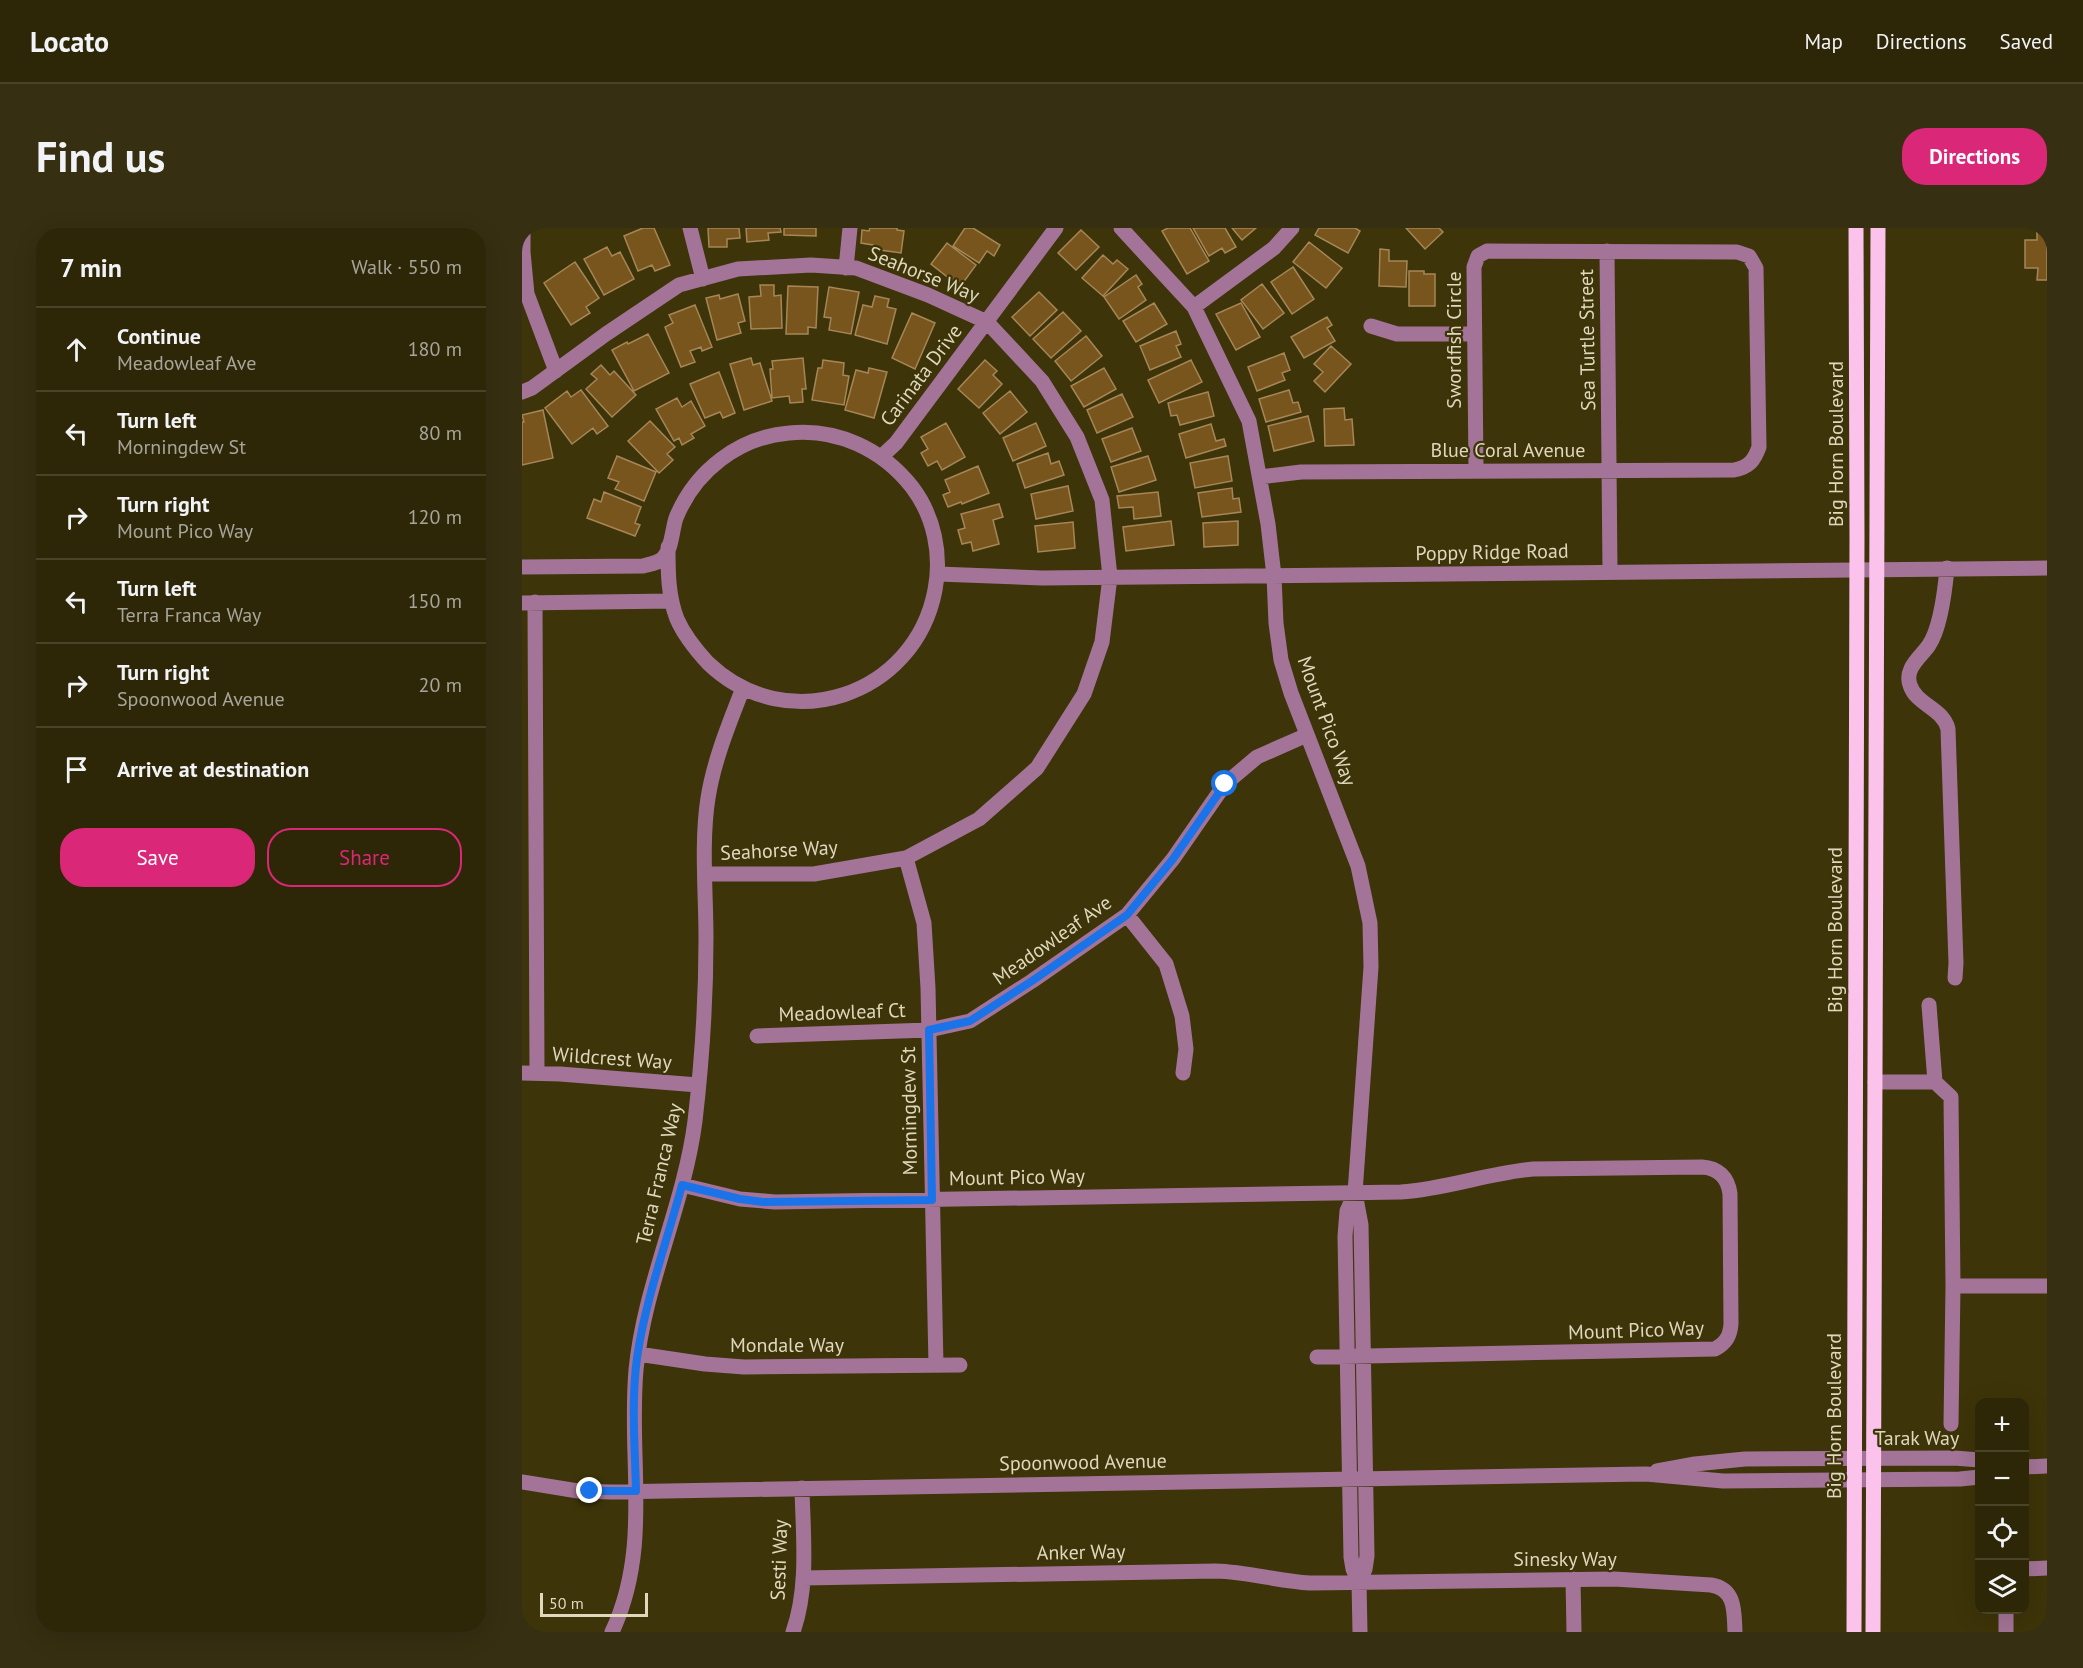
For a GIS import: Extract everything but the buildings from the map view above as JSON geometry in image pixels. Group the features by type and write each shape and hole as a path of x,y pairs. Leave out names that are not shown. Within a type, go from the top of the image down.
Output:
{"main road":[{"name":"Big Horn Boulevard","path":"1854,1632 1856,228"},
{"name":"Big Horn Boulevard","path":"1873,1632 1878,228"}],"street":[{"path":"523,228 527,294 556,371"},
{"path":"690,228 703,279"},
{"path":"846,268 850,228"},
{"name":"Carinata Drive","path":"881,457 896,443 1056,228"},
{"name":"Mount Pico Way","path":"1121,228 1194,308 1249,421 1268,525 1281,660 1291,693 1358,866 1370,924 1371,967 1354,1193 1361,1225 1366,1479 1367,1563 1359,1582"},
{"path":"1194,308 1274,248 1292,228"},
{"name":"Swordfish Circle","path":"1476,471 1474,267 1478,256 1487,251 1737,252 1749,256 1756,267 1759,447 1754,460"},
{"name":"Sea Turtle Street","path":"1607,252 1610,572"},
{"name":"Seahorse Way","path":"522,392 532,388 679,285 738,269 811,265 856,268 928,295 987,322 1042,381 1077,436 1102,500 1110,577 1102,642 1084,694 1037,768 979,819 906,858 814,874 706,874"},
{"path":"1371,326 1397,334 1474,334"},
{"path":"522,567 643,566 658,561 664,557 668,548 680,508 695,485 719,460 749,443 775,435 816,433 844,438 881,457 908,482 927,513 937,549 938,574 931,610 915,642 891,670 860,689 825,700 789,702 743,688 722,676 695,650 677,619 672,601 668,584 668,548"},
{"name":"Blue Coral Avenue","path":"1260,477 1300,472 1734,470 1745,468 1754,460"},
{"path":"1947,568 1945,591 1936,625 1929,645 1912,666 1908,682 1913,693 1946,720 1948,729 1955,978"},
{"name":"Poppy Ridge Road","path":"938,574 1042,578 2047,568"},
{"path":"530,1073 529,602 672,601"},
{"name":"Terra Franca Way","path":"612,1632 626,1599 636,1541 635,1392 638,1354 692,1143 706,980 706,823 711,781 743,688"},
{"name":"Meadowleaf Ave","path":"929,1030 970,1021 1127,915 1173,859 1225,784 1257,757 1307,735"},
{"name":"Morningdew St","path":"906,858 924,923 929,1030 936,1365"},
{"path":"1127,915 1166,964 1182,1016 1186,1048 1183,1073"},
{"path":"1929,1005 1935,1082 1951,1097 1953,1286 1951,1424"},
{"name":"Meadowleaf Ct","path":"757,1036 929,1030"},
{"name":"Wildcrest Way","path":"530,1073 698,1085"},
{"path":"1875,1082 1935,1082"},
{"name":"Mount Pico Way","path":"682,1185 763,1202 1354,1193 1432,1189 1526,1170 1702,1167 1713,1169 1723,1175 1729,1187 1731,1330 1725,1342 1715,1349 1317,1357"},
{"name":"Mount Pico Way","path":"1354,1193 1345,1224 1351,1563 1359,1582"},
{"path":"1953,1286 2047,1286"},
{"name":"Mondale Way","path":"638,1354 744,1367 960,1365"},
{"name":"Tarak Way","path":"1854,1459 1975,1460"},
{"name":"Spoonwood Avenue","path":"1646,1474 1720,1461 1854,1459"},
{"path":"2029,1467 2047,1466"},
{"name":"Spoonwood Avenue","path":"522,1482 578,1491 636,1491 1646,1474 1723,1481 1874,1480"},
{"name":"Tarak Way","path":"1874,1480 1975,1478"},
{"name":"Sesti Way","path":"793,1632 803,1578 802,1488"},
{"path":"2029,1569 2047,1568"},
{"name":"Anker Way","path":"803,1578 1216,1571 1246,1573 1294,1582 1359,1582"},
{"name":"Sinesky Way","path":"1359,1582 1614,1578 1717,1586 1727,1592 1732,1601 1735,1632"},
{"path":"1573,1579 1574,1632"},
{"path":"1359,1582 1360,1632"},
{"path":"2006,1614 2006,1632"}],"route":[{"path":"590,1491 636,1491 635,1381 641,1337 682,1185 763,1202 932,1200 929,1030 970,1021 1127,915 1173,859 1225,784"}]}
